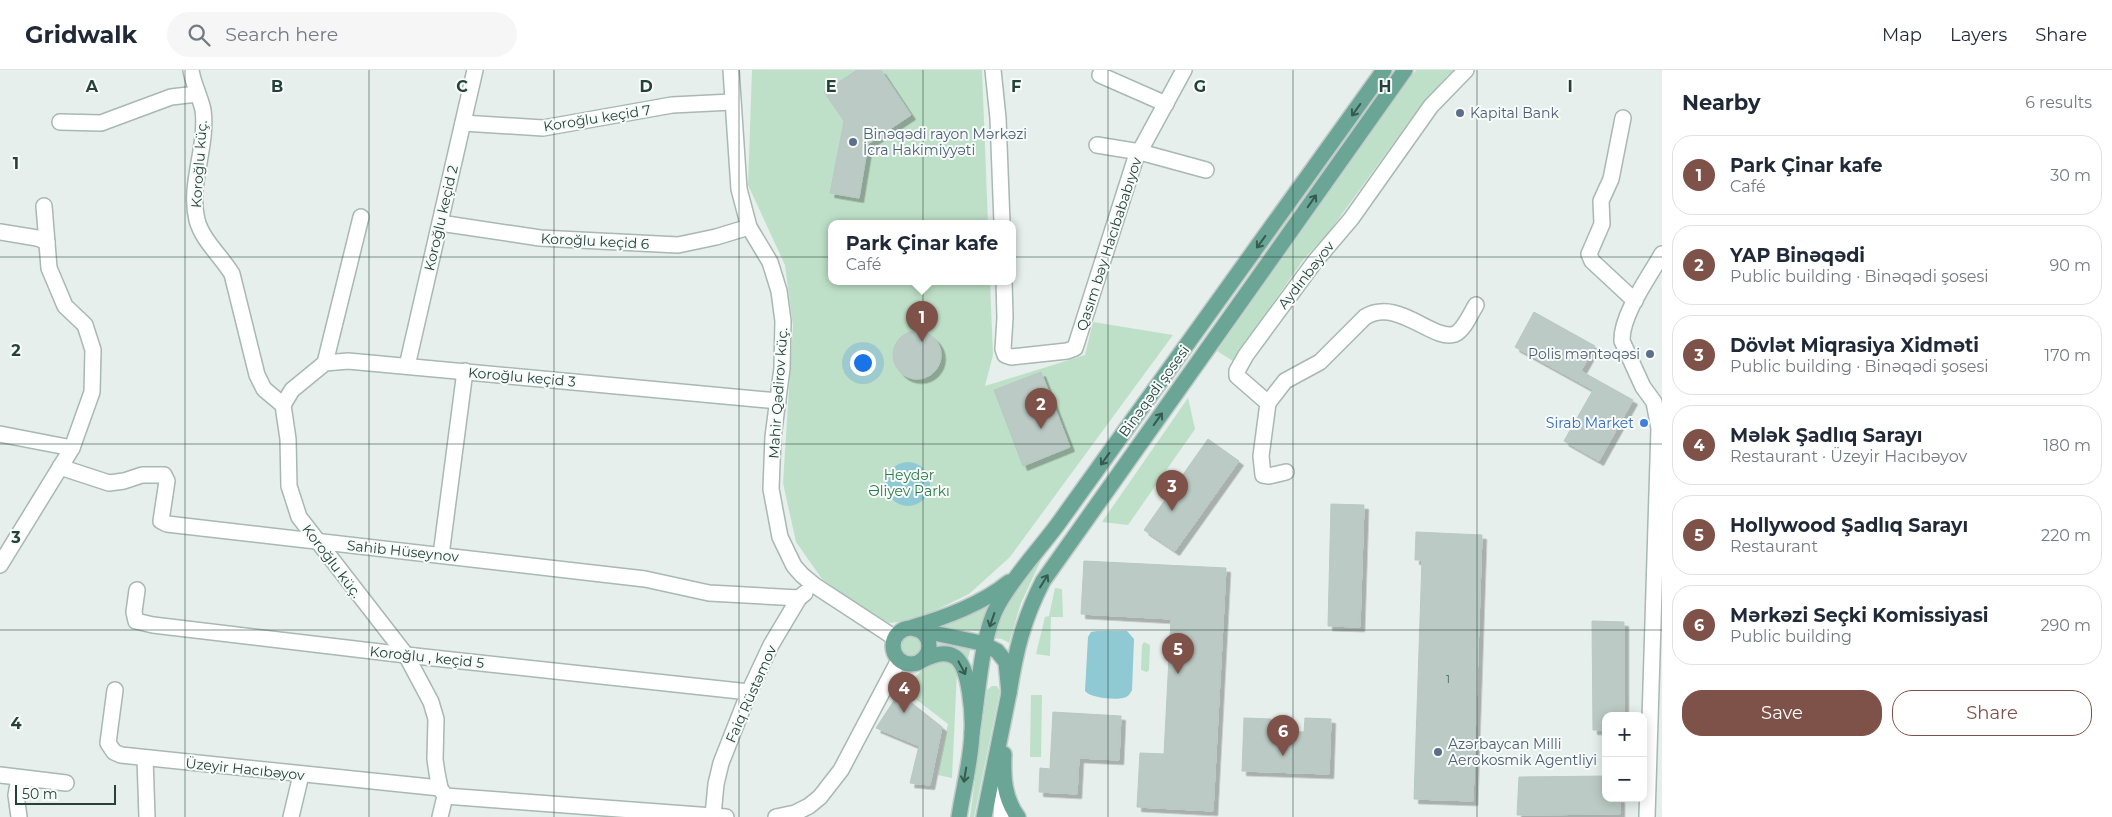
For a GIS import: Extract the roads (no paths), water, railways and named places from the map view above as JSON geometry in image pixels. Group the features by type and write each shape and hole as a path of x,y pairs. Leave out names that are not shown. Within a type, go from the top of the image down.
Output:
{"main road":[{"name":"Binəqədi şosesi","path":"972,733 986,644 998,606 1384,70"},
{"name":"Binəqədi şosesi","path":"1007,700 1020,633 1026,615 1043,581 1405,70"},
{"path":"959,817 972,733 967,680 961,663 948,654 933,655 911,664 900,660 893,650 894,638 900,632 945,617 976,602 995,592 1022,571"},
{"path":"911,629 986,644 997,651 1006,662 1007,700 1003,775 1007,796 1018,817"},
{"path":"911,629 925,635 928,642 928,650 922,660"},
{"path":"984,817 1007,700"}],"street":[{"name":"Koroğlu küç.","path":"191,70 203,111 202,139 195,191 197,222 207,240 232,274 257,375 264,390 284,405 288,439 289,486 299,517 406,655 431,702 436,719 435,759 443,792 440,817"},
{"name":"Koroğlu keçid 2","path":"407,366 475,70"},
{"name":"Mahir Qədirov küç.","path":"731,70 739,189 749,227 770,262 779,291 783,320 782,368 774,437 771,489 780,537 794,566 814,586 894,638"},
{"path":"993,70 998,118 1002,220"},
{"name":"Aydınbəyov","path":"1268,403 1237,376 1237,371 1316,260 1351,219 1431,106 1466,70"},
{"name":"Qasım bəy Hacıbababıyov","path":"1004,285 1003,349 1005,355 1011,358 1067,351 1075,348 1135,160 1166,104 1181,71"},
{"path":"1100,75 1166,104"},
{"path":"60,122 101,123 171,97 197,94"},
{"name":"Koroğlu keçid 7","path":"463,122 543,128 672,105 732,102"},
{"path":"1623,118 1611,179 1601,201 1602,224 1589,254 1592,261 1635,301"},
{"path":"1098,145 1140,152 1206,170"},
{"path":"0,565 72,448 92,392 93,350 85,326 66,306 49,268 44,206"},
{"path":"284,405 292,390 325,363 361,217"},
{"name":"Koroğlu keçid 6","path":"440,223 540,238 678,245 716,237 749,227"},
{"path":"0,232 37,238 47,242"},
{"path":"1647,817 1661,428 1654,402 1643,386 1622,341 1624,326 1635,301 1662,254"},
{"path":"1286,472 1269,476 1263,475 1261,456 1268,403 1284,380 1320,362 1365,317 1374,312 1384,311 1401,315 1445,334 1455,334 1476,305"},
{"name":"Koroğlu keçid 3","path":"325,363 348,361 778,401"},
{"path":"441,555 465,371"},
{"path":"0,434 72,448"},
{"name":"Sahib Hüseynov","path":"60,467 109,483 124,481 142,475 164,475 167,481 160,522 167,524 645,579 708,593 772,595 799,598"},
{"name":"Faiq Rüstəmov","path":"719,816 716,784 721,763 749,692 771,645 799,598 814,586"},
{"name":"Koroğlu , keçid 5","path":"137,590 134,612 136,621 153,625 406,655 749,692"},
{"path":"776,817 795,815 820,797 841,770 900,660"},
{"name":"Üzeyir Hacıbəyov","path":"115,690 108,742 114,752 121,755 301,774 443,792 719,816"},
{"path":"145,758 147,817"},
{"path":"291,817 301,774"},
{"path":"0,775 66,784"},
{"path":"1001,817 1003,775"},
{"path":"19,778 16,795 19,817"}],"water":[{"path":"908,462 920,466 926,472 930,484 926,496 920,502 908,506 896,502 890,496 886,484 890,472 896,466"},
{"path":"1127,631 1134,639 1132,690 1126,697 1109,699 1092,695 1085,691 1088,637 1091,632"}],"place":[{"name":"Kapital Bank","path":"1460,113"},
{"name":"Binəqədi rayon Mərkəzi İcra Hakimiyyəti","path":"853,142"},
{"name":"Park Çinar kafe","path":"922,342"},
{"name":"Polis məntəqəsi","path":"1650,354"},
{"name":"Sirab Market","path":"1644,423"},
{"name":"YAP Binəqədi","path":"1041,429"},
{"name":"Dövlət Miqrasiya Xidməti","path":"1172,511"},
{"name":"Hollywood Şadlıq Sarayı","path":"1178,674"},
{"name":"Mələk Şadlıq Sarayı","path":"904,713"},
{"name":"Azərbaycan Milli Aerokosmik Agentliyi","path":"1438,752"},
{"name":"Mərkəzi Seçki Komissiyasi","path":"1283,756"}],"park label":[{"name":"Heydər Əliyev Parkı","path":"909,484"}]}
